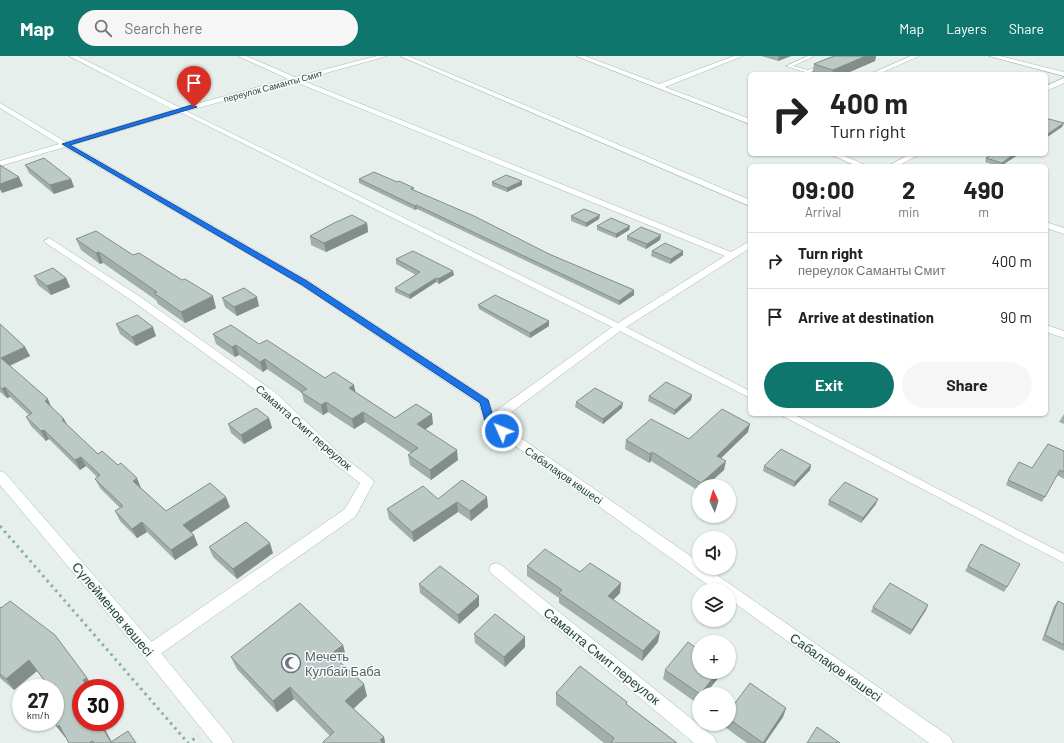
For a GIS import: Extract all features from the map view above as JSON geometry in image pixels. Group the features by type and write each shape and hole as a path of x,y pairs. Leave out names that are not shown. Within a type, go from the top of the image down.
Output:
{"street":[{"path":"72,56 180,110"},
{"path":"241,56 295,80 731,255"},
{"name":"переулок Саманты Смит","path":"0,164 180,110 384,56"},
{"path":"403,56 748,203"},
{"path":"579,56 748,121"},
{"path":"658,87 740,56"},
{"path":"878,72 916,56"},
{"path":"992,56 1064,74"},
{"path":"1048,88 1064,80"},
{"path":"0,105 305,283 484,402 490,422 515,402 619,327 748,245"},
{"path":"838,156 859,164"},
{"path":"896,164 912,156"},
{"path":"1048,226 1064,230"},
{"name":"Саманта Смит переулок","path":"49,241 135,298 272,396 335,457 367,482 350,513 150,652"},
{"path":"1048,329 1064,335"},
{"name":"Сабалақов көшесі","path":"490,422 717,583"},
{"name":"Сүлейменов көшесі","path":"0,476 150,652 224,743"},
{"name":"Саманта Смит переулок","path":"496,569 708,743"},
{"name":"Сабалақов көшесі","path":"736,597 944,743"}],"lane":[{"path":"812,56 788,66 808,72 828,64"},
{"path":"180,110 619,327 748,395"},
{"path":"790,416 1063,556"}],"path":[{"path":"0,526 188,743 210,726"}],"building":[{"path":"834,56 866,56 833,70 814,64"},
{"path":"1049,119 1064,123 1048,134"},
{"path":"989,156 1011,156 1002,163 986,158"},
{"path":"44,158 71,179 50,185 25,165"},
{"path":"0,165 19,177 0,184"},
{"path":"374,172 397,182 399,181 414,188 411,189 474,216 549,254 634,290 619,301 359,179"},
{"path":"506,175 522,181 507,188 492,182"},
{"path":"584,209 600,215 586,223 571,216"},
{"path":"352,215 367,223 324,243 310,236 334,223"},
{"path":"611,218 630,226 616,234 597,226"},
{"path":"641,227 661,235 647,244 627,236"},
{"path":"96,231 133,255 139,253 182,280 185,279 213,296 181,312 154,293 157,292 99,252 96,253 76,239"},
{"path":"665,243 683,251 671,259 652,251"},
{"path":"413,251 453,271 438,279 436,278 409,295 395,288 420,272 396,259"},
{"path":"53,268 66,278 47,286 34,276"},
{"path":"244,288 257,297 234,307 222,298"},
{"path":"495,295 549,321 530,333 478,305"},
{"path":"137,315 153,327 132,337 116,324"},
{"path":"0,324 25,347 1,358 48,399 45,401 64,419 62,420 98,454 102,451 118,465 121,463 137,478 133,481 166,511 210,483 226,497 183,525 194,535 171,550 142,522 132,529 115,511 123,506 95,479 100,475 81,457 75,460 44,430 41,431 26,417 32,413 5,387 2,389 0,387"},
{"path":"231,325 259,344 267,340 325,378 334,372 354,385 349,388 395,418 416,404 432,414 417,424 457,450 430,470 408,455 418,448 363,412 352,419 326,402 321,405 301,392 307,389 265,359 260,362 236,345 232,347 213,334"},
{"path":"666,382 692,395 675,410 649,396"},
{"path":"595,388 623,403 603,419 576,402"},
{"path":"256,408 269,418 241,435 228,424"},
{"path":"722,409 750,424 717,456 726,461 706,479 695,479 652,452 650,454 626,440 651,419 689,439"},
{"path":"1048,444 1064,451 1064,472 1060,470 1045,497 1008,480 1019,462 1032,468"},
{"path":"781,449 811,465 795,482 764,466"},
{"path":"462,480 487,497 470,511 457,502 412,532 387,509 423,486 438,499"},
{"path":"845,482 878,499 863,518 829,500"},
{"path":"246,522 270,543 233,569 209,547"},
{"path":"981,544 1020,564 1007,587 968,566"},
{"path":"545,549 580,572 590,563 621,583 608,596 660,632 643,651 559,593 562,590 527,566"},
{"path":"440,566 479,596 458,615 419,584"},
{"path":"890,583 928,605 912,630 873,607"},
{"path":"10,601 55,635 87,678 72,679 72,731 104,731 111,742 128,731 136,743 94,743 93,741 89,743 69,743 62,731 64,731 64,679 43,679 29,660 6,679 0,674 0,607 1,608"},
{"path":"1058,601 1064,604 1064,645 1045,635"},
{"path":"300,603 343,645 331,654 364,684 345,701 384,737 380,740 383,743 323,743 334,732 290,687 273,701 231,657"},
{"path":"495,614 525,637 504,657 474,634"},
{"path":"688,642 692,645 692,679 712,679 706,687 692,687 692,689 665,670"},
{"path":"580,666 677,743 611,743 614,738 556,693"},
{"path":"750,683 786,708 763,743 736,724 736,702"},
{"path":"817,727 840,743 807,743"}],"place":[{"name":"Мечеть Кулбай Баба","path":"291,663"}],"route":[{"path":"194,107 65,144 305,283 484,402 490,422 502,431"}]}
